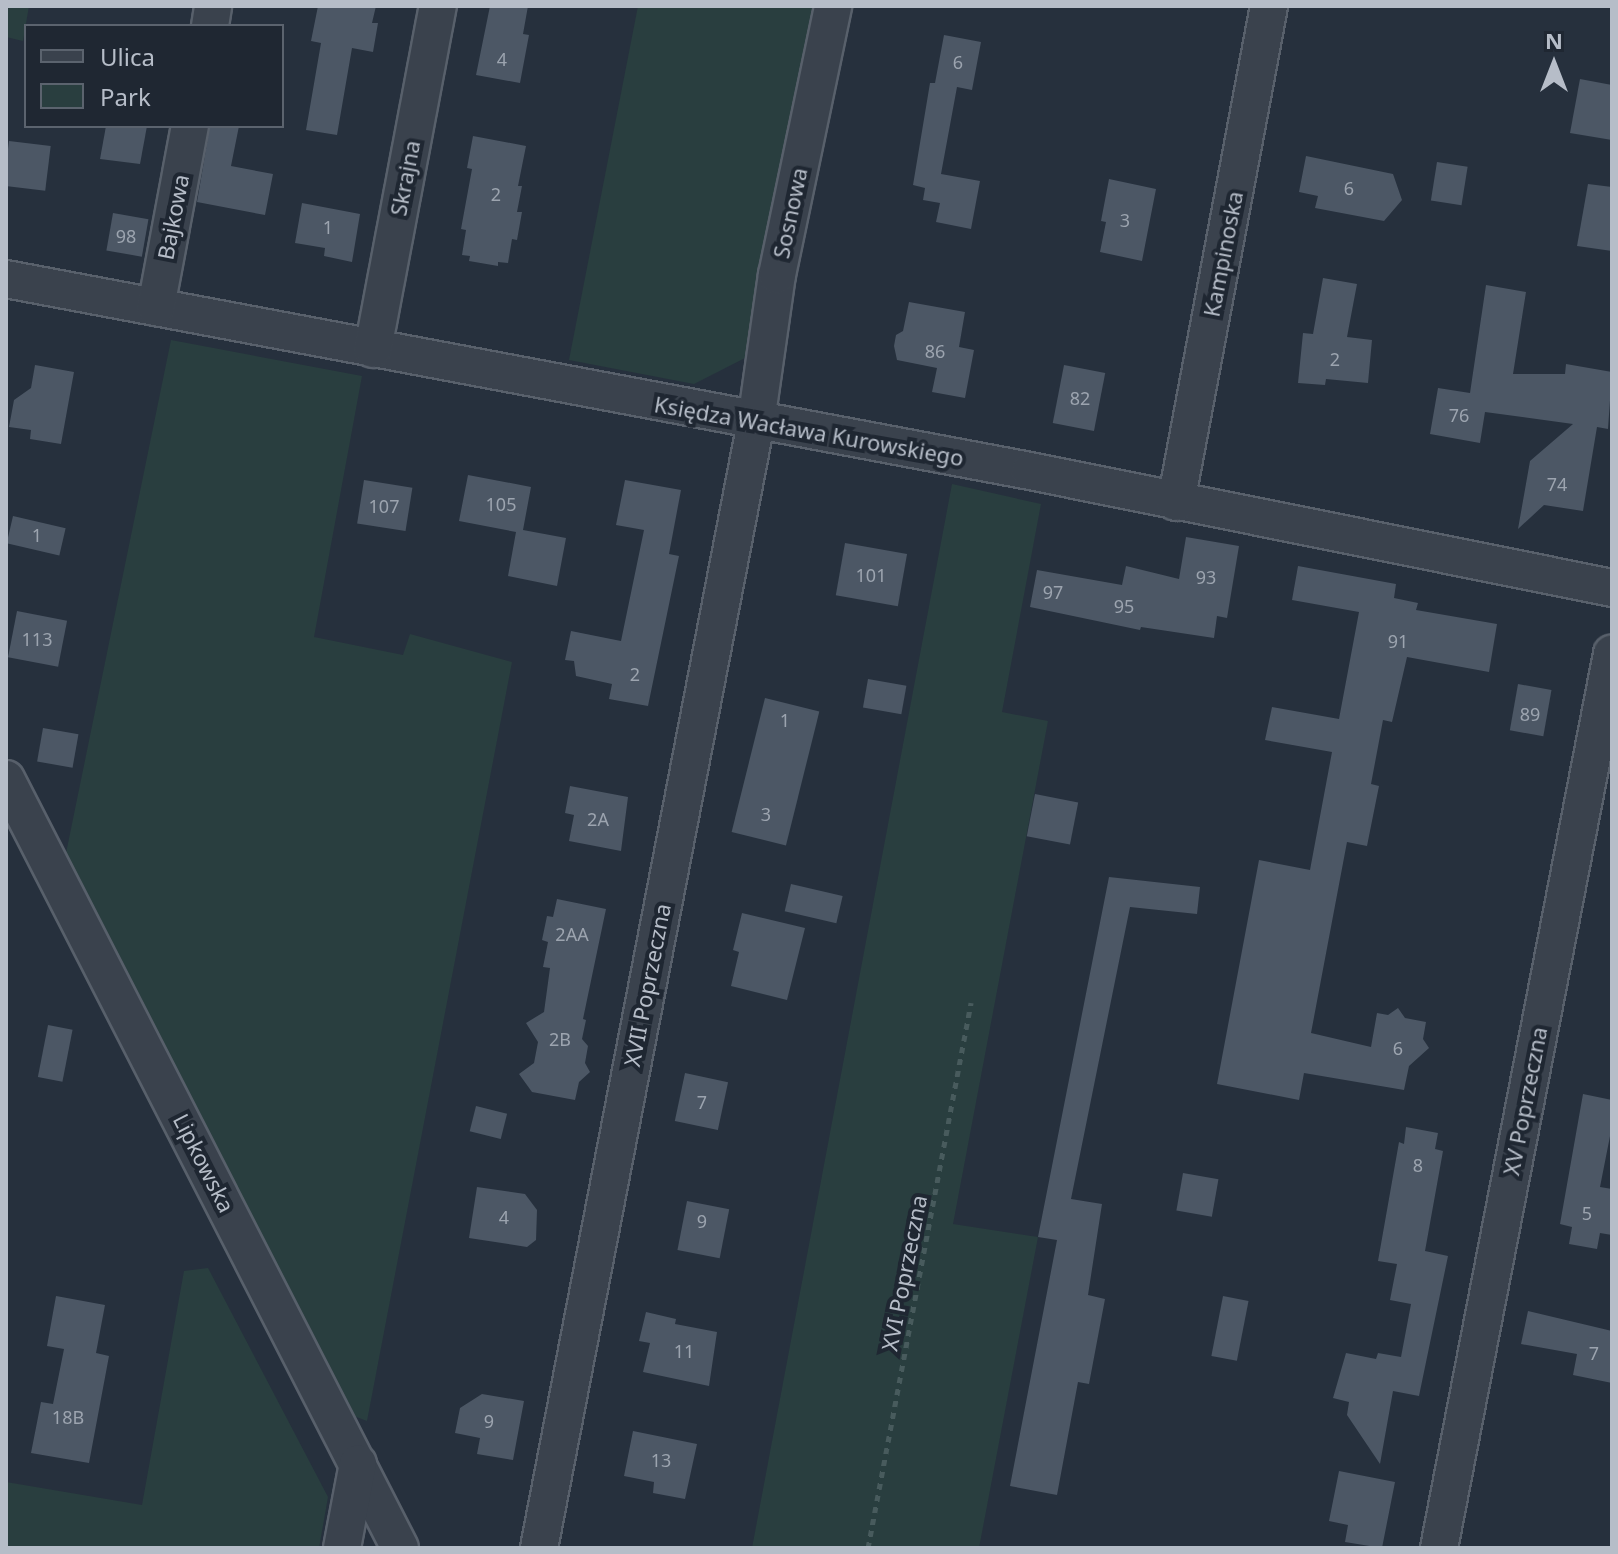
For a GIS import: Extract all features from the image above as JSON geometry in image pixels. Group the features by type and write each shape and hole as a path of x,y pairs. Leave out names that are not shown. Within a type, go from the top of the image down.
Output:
{"street":[{"name":"Skrajna","path":"373,349 438,6"},
{"name":"Sosnowa","path":"756,422 777,275 833,6"},
{"name":"Kampinoska","path":"1176,502 1269,6"},
{"name":"Bajkowa","path":"156,307 190,128"},
{"name":"Księdza Wacława Kurowskiego","path":"6,279 1612,588"},
{"name":"XVII Poprzeczna","path":"539,1548 756,422"},
{"name":"XV Poprzeczna","path":"1439,1548 1612,654"},
{"name":"Lipkowska","path":"6,779 400,1548"},
{"path":"342,1548 358,1463"}],"path":[{"name":"XVI Poprzeczna","path":"868,1548 971,1003"}],"green space":[{"path":"6,6 29,6 23,41 6,37"},
{"path":"638,6 817,6 745,358 694,384 569,360"},
{"path":"171,340 362,376 314,637 403,655 410,634 512,662 367,1421 346,1413 64,863"},
{"path":"952,484 1041,504 1002,712 1048,721 953,1224 1038,1237 979,1548 752,1548"},
{"path":"208,1268 328,1497 319,1548 6,1548 6,1482 142,1505 184,1271"}],"building":[{"path":"318,6 376,6 372,23 378,23 373,52 352,48 337,135 306,130 321,43 311,41"},
{"path":"490,6 528,6 523,34 529,35 520,83 476,75"},
{"path":"944,35 981,42 972,90 957,87 941,174 980,181 971,229 936,222 940,203 923,200 925,188 913,185 930,83 935,83"},
{"path":"1580,79 1612,85 1612,140 1570,133"},
{"path":"106,128 147,128 140,164 100,159"},
{"path":"210,128 239,128 231,166 273,174 265,215 197,202"},
{"path":"473,136 526,146 518,186 522,186 517,212 522,212 517,240 512,239 508,263 498,262 498,266 469,261 470,256 462,255 466,230 461,229 472,169 467,168"},
{"path":"9,141 51,146 45,191 6,186"},
{"path":"1306,156 1393,174 1402,200 1384,221 1315,208 1318,196 1299,192"},
{"path":"1437,162 1468,167 1462,205 1431,201"},
{"path":"1109,179 1156,189 1142,261 1100,252 1106,222 1101,221"},
{"path":"1588,184 1612,187 1612,251 1577,246"},
{"path":"302,203 360,214 352,262 324,256 325,248 295,243"},
{"path":"113,213 148,219 142,257 106,250"},
{"path":"1323,278 1357,284 1347,337 1372,340 1368,383 1326,379 1325,385 1298,383 1303,333 1313,334"},
{"path":"1486,285 1526,292 1513,374 1565,374 1566,364 1612,372 1608,429 1597,427 1583,511 1544,505 1518,529 1530,461 1573,424 1485,412 1480,443 1430,434 1438,388 1470,393"},
{"path":"909,302 965,312 959,347 974,350 965,398 932,392 937,368 897,360 894,346 896,335 903,331"},
{"path":"35,365 74,372 61,444 30,439 31,430 9,427 14,400 31,388"},
{"path":"1064,365 1105,373 1094,431 1053,423"},
{"path":"468,475 531,487 523,530 566,538 557,586 508,576 516,532 459,521"},
{"path":"364,480 412,488 406,531 357,523"},
{"path":"625,480 681,490 669,554 679,556 648,706 609,699 612,684 576,676 574,661 565,660 571,631 621,641 644,530 616,525"},
{"path":"13,516 66,528 59,555 7,543"},
{"path":"1186,537 1239,546 1227,618 1217,616 1214,638 1141,627 1140,630 1030,607 1037,570 1122,585 1126,566 1179,579"},
{"path":"845,543 907,554 898,606 836,595"},
{"path":"1298,566 1396,584 1394,598 1418,603 1416,610 1497,624 1489,672 1407,657 1392,722 1383,720 1371,784 1379,786 1367,846 1347,842 1311,1033 1371,1047 1377,1013 1388,1015 1398,1008 1405,1018 1426,1022 1423,1039 1429,1048 1409,1066 1404,1090 1304,1073 1299,1100 1217,1084 1259,860 1310,870 1332,752 1265,740 1272,707 1339,719 1359,612 1292,600"},
{"path":"17,611 67,621 58,667 8,657"},
{"path":"868,679 906,686 901,714 863,708"},
{"path":"1518,684 1551,690 1543,736 1510,730"},
{"path":"765,698 819,712 786,845 732,832"},
{"path":"43,728 78,734 73,768 37,761"},
{"path":"570,786 628,797 621,851 569,841 574,815 565,813"},
{"path":"1035,794 1078,802 1070,845 1027,836"},
{"path":"1109,877 1200,887 1197,914 1130,907 1071,1199 1102,1204 1088,1295 1105,1299 1089,1384 1078,1382 1057,1495 1010,1486 1057,1240 1038,1237"},
{"path":"791,884 843,896 836,923 785,911"},
{"path":"557,899 606,909 583,1019 586,1020 582,1039 588,1046 585,1063 590,1072 579,1082 575,1100 532,1092 519,1074 534,1063 538,1042 526,1023 544,1012 550,968 543,967 548,942 542,940 547,916 553,917"},
{"path":"742,913 805,928 787,1000 731,986 739,952 733,950"},
{"path":"48,1025 73,1030 62,1082 38,1077"},
{"path":"685,1073 728,1082 718,1130 675,1121"},
{"path":"1583,1094 1612,1100 1612,1126 1600,1187 1612,1189 1612,1235 1600,1233 1597,1249 1569,1244 1572,1227 1560,1224"},
{"path":"476,1106 507,1114 501,1139 470,1131"},
{"path":"1406,1127 1438,1133 1435,1149 1443,1151 1425,1251 1448,1256 1419,1396 1393,1391 1380,1464 1347,1415 1349,1402 1333,1398 1346,1353 1376,1359 1378,1353 1401,1357 1411,1304 1390,1300 1397,1264 1378,1261 1399,1142 1404,1144"},
{"path":"1183,1173 1218,1179 1212,1217 1176,1210"},
{"path":"477,1187 525,1194 537,1210 536,1240 527,1247 469,1238"},
{"path":"687,1201 729,1209 720,1258 677,1250"},
{"path":"56,1296 105,1305 96,1353 109,1356 89,1463 31,1453 41,1402 53,1404 64,1349 47,1346"},
{"path":"1223,1296 1249,1301 1237,1361 1211,1356"},
{"path":"1528,1311 1612,1331 1612,1383 1573,1375 1577,1354 1521,1344"},
{"path":"646,1312 676,1319 675,1324 717,1332 709,1386 643,1372 650,1343 639,1341"},
{"path":"482,1394 524,1401 513,1460 477,1454 480,1438 455,1433 460,1408"},
{"path":"633,1431 697,1444 685,1499 653,1493 654,1482 624,1476"},
{"path":"1339,1471 1395,1482 1382,1548 1345,1542 1348,1525 1329,1521"}]}
